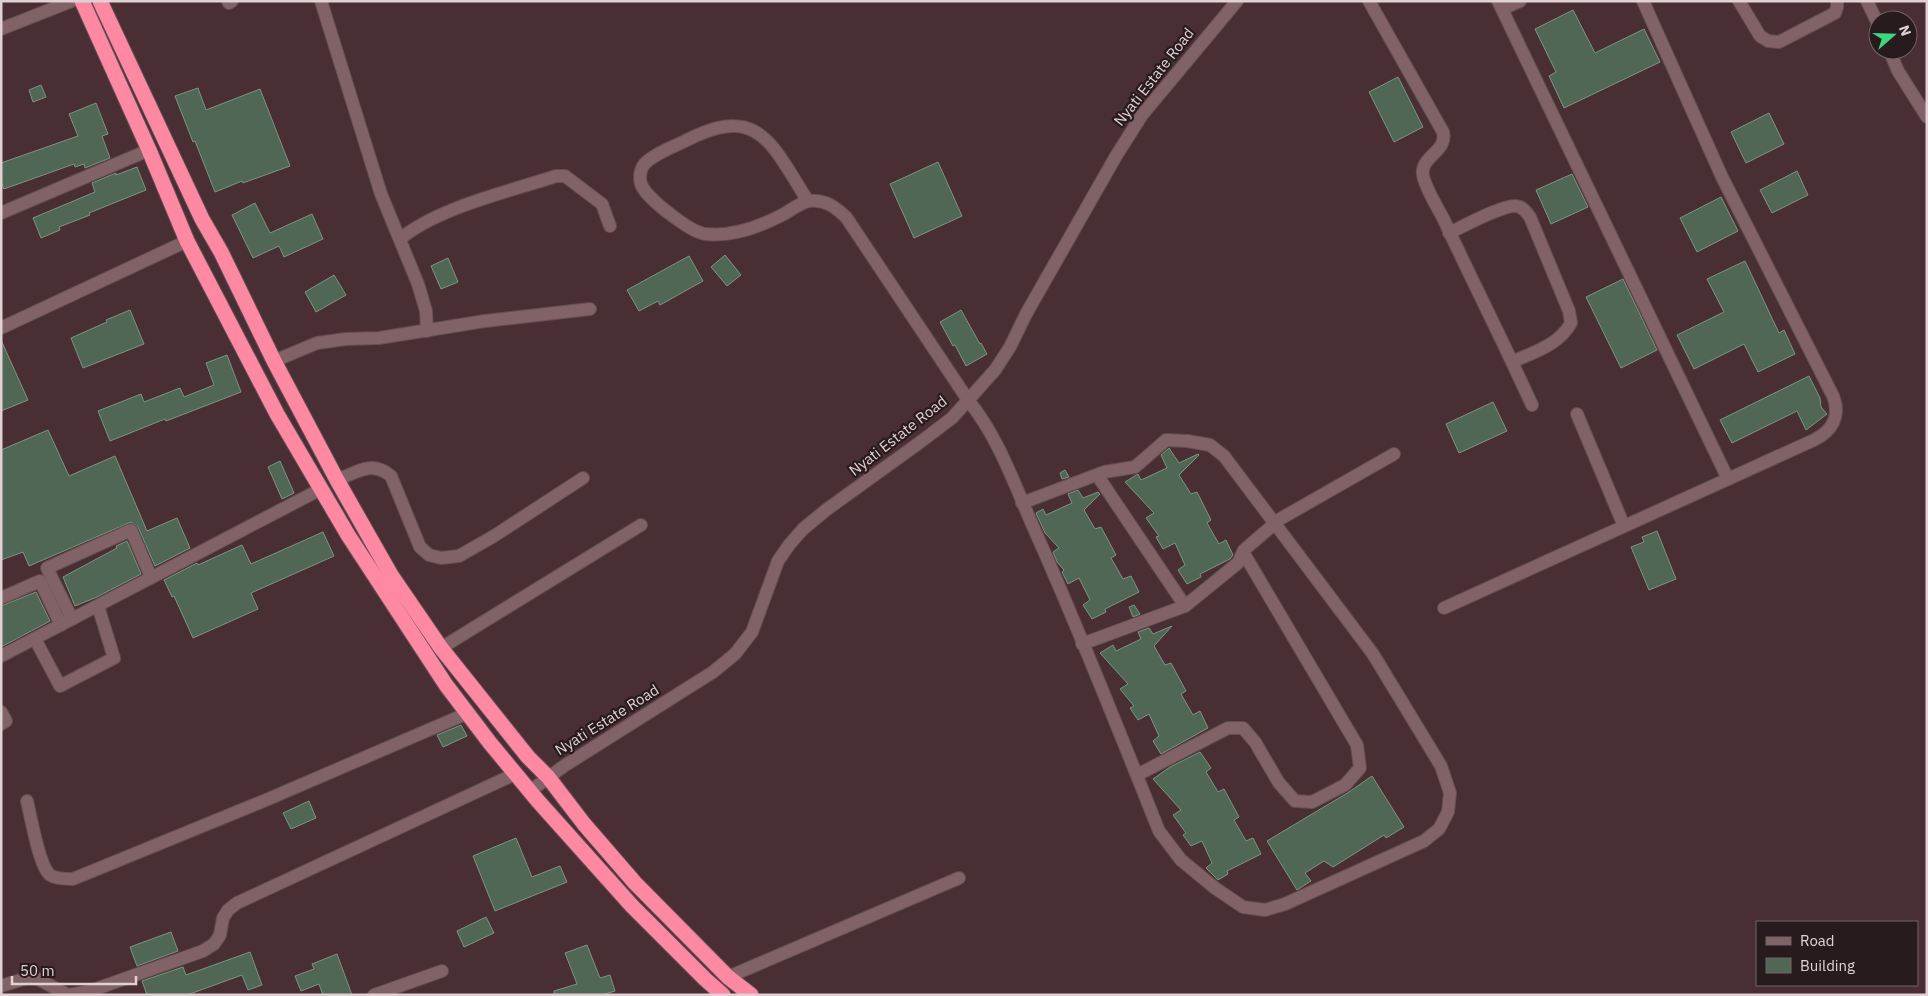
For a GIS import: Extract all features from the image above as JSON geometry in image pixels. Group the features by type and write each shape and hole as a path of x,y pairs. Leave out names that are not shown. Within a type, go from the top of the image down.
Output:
{"highway":[{"path":"82,1 149,150 187,241 277,414 353,544 446,685 516,774 632,906 705,980 723,995"},
{"path":"100,1 202,219 221,252 274,361 337,480 391,574 441,648 528,757 548,777 584,824 635,883 728,977 751,995"}],"street":[{"path":"1,29 72,1"},
{"path":"228,1 229,3 232,1"},
{"path":"321,1 381,194 418,284 426,312 427,331"},
{"name":"Nyati Estate Road","path":"530,791 548,777 713,672 735,654 752,632 778,561 788,545 803,529 826,510 952,418 995,370 1010,347 1026,314 1116,156 1142,115 1237,1"},
{"path":"1369,1 1443,132 1445,138 1443,143 1423,168 1425,181 1532,405"},
{"path":"1520,1 1500,5 1728,478"},
{"path":"1444,608 1824,435 1835,422 1836,404 1722,177 1643,1"},
{"path":"1739,1 1760,36 1779,42 1836,13 1836,1"},
{"path":"1893,60 1927,118"},
{"path":"808,201 766,139 754,130 743,126 704,131 651,158 643,166 639,178 642,187 652,198 687,227 705,234 734,233 764,224 808,201 826,202 846,217 968,400 983,419 995,440 1159,831 1181,860 1215,888 1243,907 1265,910 1285,904 1424,841 1439,829 1448,812 1450,794 1441,766 1373,654 1224,456 1210,445 1166,440 1135,467 1097,474 1022,503"},
{"path":"1,213 149,150"},
{"path":"400,239 412,229 428,221 556,176 565,176 602,204 610,226"},
{"path":"1449,233 1504,208 1515,206 1524,209 1530,217 1572,322 1565,334 1554,342 1512,362"},
{"path":"1,328 187,241"},
{"path":"274,361 318,343 427,331 485,321 590,308"},
{"path":"1577,414 1624,526"},
{"path":"1082,644 1185,606 1238,563 1243,552 1275,523 1394,454"},
{"path":"337,480 366,468 375,467 384,470 391,476 420,547 429,555 441,558 459,556 494,536 582,478"},
{"path":"1097,474 1185,606"},
{"path":"1,656 321,489"},
{"path":"441,648 641,525"},
{"path":"67,622 47,568 131,530 151,577"},
{"path":"1137,775 1228,728 1243,728 1255,742 1279,783 1295,801 1312,802 1344,785 1360,768 1357,745 1243,552"},
{"path":"1,598 40,581 67,622"},
{"path":"35,639 60,686 114,658 98,606"},
{"path":"1,712 6,722 1,724"},
{"path":"27,801 41,860 45,869 51,875 62,879 73,879 85,876 266,800 468,713"},
{"path":"1,986 27,978 38,979 68,995 90,992 203,951 214,944 220,935 223,918 228,910 237,903 516,774"},
{"path":"728,977 959,878"},
{"path":"374,995 442,971"}],"building":[{"path":"1573,10 1595,53 1644,29 1660,62 1564,108 1549,76 1556,72 1535,29"},
{"path":"1398,77 1423,127 1394,142 1369,92"},
{"path":"41,85 46,97 33,102 29,90"},
{"path":"198,88 206,110 260,89 290,166 243,183 242,181 215,192 175,96"},
{"path":"96,103 108,134 102,136 110,158 85,168 84,164 75,167 74,164 4,189 1,182 1,163 78,136 69,114"},
{"path":"1769,113 1784,144 1746,163 1731,132"},
{"path":"938,162 962,216 914,238 890,184"},
{"path":"137,167 146,190 89,213 90,215 59,227 60,230 41,238 33,218 95,192 92,183"},
{"path":"1797,171 1808,195 1772,213 1760,190"},
{"path":"1572,174 1588,207 1551,224 1536,190"},
{"path":"1721,197 1738,231 1697,252 1680,218"},
{"path":"255,203 270,233 312,214 323,239 284,257 279,246 253,258 232,215"},
{"path":"725,255 741,275 727,286 711,267"},
{"path":"689,256 703,281 660,305 658,301 639,311 627,290"},
{"path":"448,258 458,282 441,289 431,266"},
{"path":"1745,261 1779,333 1784,330 1795,354 1758,372 1744,344 1694,369 1677,335 1724,312 1707,279"},
{"path":"334,275 346,295 316,312 305,292"},
{"path":"1623,279 1657,350 1621,368 1586,297"},
{"path":"130,310 144,344 83,368 71,338"},
{"path":"961,310 987,354 966,366 940,322"},
{"path":"1,340 28,400 1,411"},
{"path":"227,355 241,392 110,441 98,411 141,394 144,402 180,388 184,397 214,385 206,363"},
{"path":"1809,376 1820,398 1821,407 1827,414 1806,430 1797,411 1732,443 1720,420"},
{"path":"1493,402 1507,431 1459,453 1446,424"},
{"path":"48,430 69,476 115,456 147,531 177,518 190,548 155,566 138,527 131,522 29,566 23,552 1,560 1,450"},
{"path":"1169,448 1179,463 1199,455 1179,475 1191,494 1197,492 1211,520 1207,523 1219,544 1226,540 1233,555 1230,559 1200,574 1201,577 1187,584 1178,570 1185,565 1175,543 1163,549 1156,537 1159,536 1146,518 1154,513 1125,482 1138,474 1141,480 1167,468 1161,455"},
{"path":"280,461 294,493 282,499 268,467"},
{"path":"1065,470 1069,477 1062,479 1060,473"},
{"path":"1078,490 1083,498 1098,492 1100,494 1084,510 1095,529 1101,527 1116,555 1111,558 1123,579 1131,576 1139,592 1105,609 1106,612 1092,619 1083,605 1090,600 1079,578 1068,584 1062,572 1064,570 1057,562 1053,552 1059,548 1045,533 1036,513 1043,509 1046,515 1072,503 1068,494"},
{"path":"1657,531 1676,579 1649,590 1631,547 1644,542 1642,537"},
{"path":"323,532 334,556 251,593 258,609 193,638 174,596 172,597 164,580 197,563 198,565 242,545 251,564"},
{"path":"127,541 141,574 75,606 63,577"},
{"path":"36,592 50,621 1,647 1,606"},
{"path":"1134,605 1140,614 1133,617 1129,607"},
{"path":"1172,626 1154,646 1165,665 1171,663 1186,691 1181,694 1193,715 1200,711 1208,728 1161,754 1153,741 1159,736 1149,714 1138,720 1130,708 1134,706 1120,689 1128,684 1100,653 1113,645 1116,651 1141,639 1138,632 1149,628 1153,634"},
{"path":"461,725 467,736 443,747 437,735"},
{"path":"1200,752 1211,768 1206,772 1218,792 1224,789 1239,817 1234,820 1246,841 1253,838 1261,854 1227,871 1228,874 1218,880 1206,868 1212,863 1202,841 1191,846 1183,835 1186,833 1173,815 1181,810 1153,779 1170,767"},
{"path":"1372,776 1404,827 1386,838 1384,835 1333,867 1324,861 1305,873 1311,881 1297,890 1267,841"},
{"path":"309,801 316,818 291,829 283,813"},
{"path":"516,838 532,877 560,866 567,882 495,911 473,856"},
{"path":"486,917 494,933 464,947 457,931"},
{"path":"171,932 178,951 137,966 130,947"},
{"path":"587,945 600,978 610,975 615,991 602,995 554,995 554,991 577,984 565,953"},
{"path":"250,952 262,985 248,990 242,975 187,995 147,995 142,981 183,967 186,975"},
{"path":"337,954 352,995 323,995 319,984 301,991 295,976 314,969 312,964"}]}
